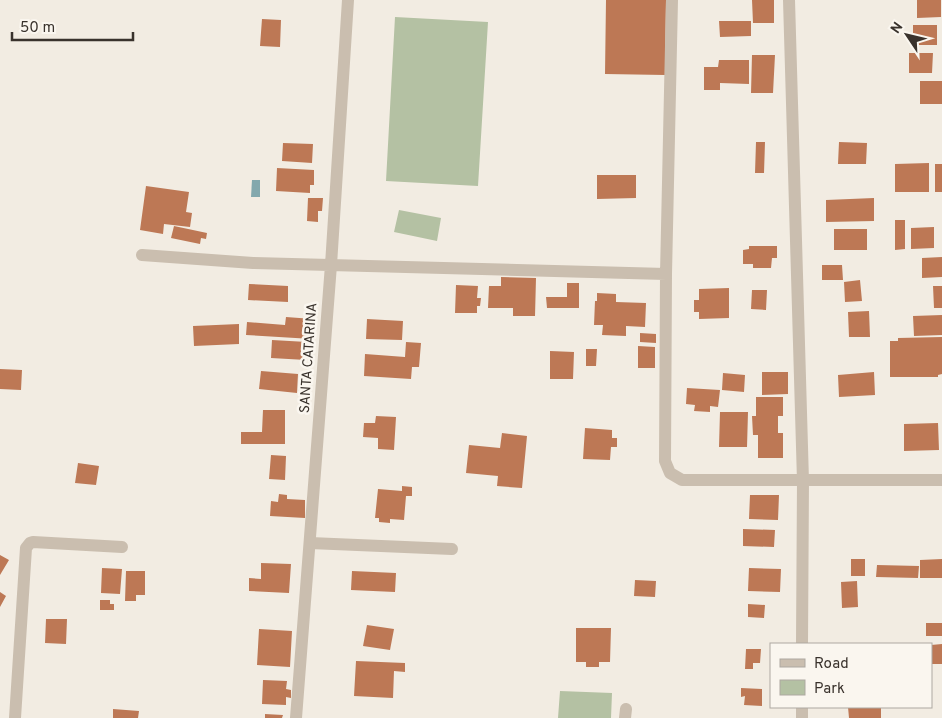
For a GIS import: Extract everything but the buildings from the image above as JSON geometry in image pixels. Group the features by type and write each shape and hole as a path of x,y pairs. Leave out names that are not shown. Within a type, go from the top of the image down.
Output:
{"street":[{"name":"SANTA CATARINA","path":"296,718 331,265 348,0"},
{"path":"672,0 666,274 665,461 670,473 682,480 942,480"},
{"path":"789,0 803,481 802,643"},
{"path":"142,255 253,263 666,274"},
{"path":"15,718 26,548 33,542 122,547"},
{"path":"310,543 452,549"}],"green space":[{"path":"395,17 488,22 478,186 386,181"},
{"path":"399,210 441,218 437,241 394,232"},
{"path":"560,691 612,693 611,718 558,718"}],"water":[{"path":"252,180 260,180 260,197 251,197"}]}
